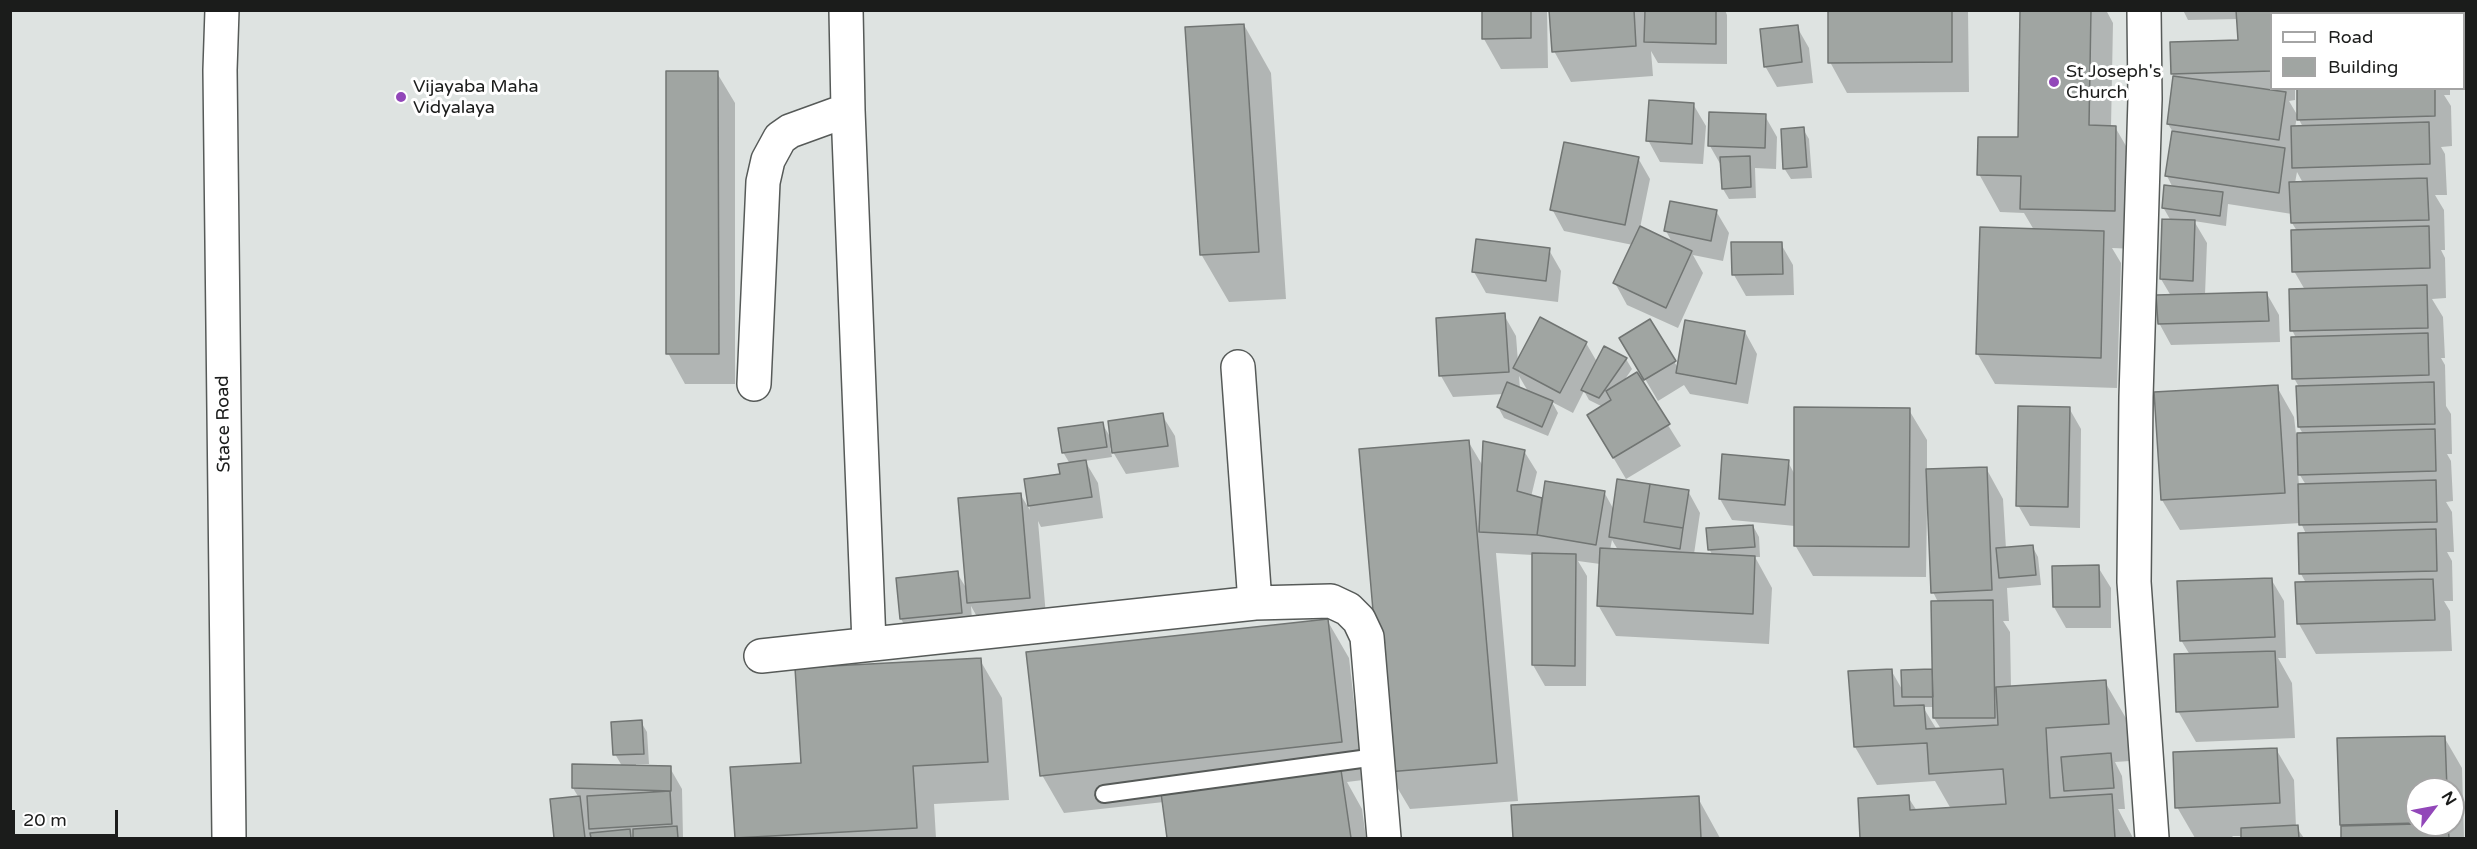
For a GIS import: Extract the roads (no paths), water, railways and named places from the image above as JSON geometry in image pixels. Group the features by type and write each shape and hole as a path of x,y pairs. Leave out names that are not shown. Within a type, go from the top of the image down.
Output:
{"street":[{"name":"Stace Road","path":"222,10 220,70 229,838"},
{"path":"846,10 869,643"},
{"path":"2144,10 2145,99 2136,397 2134,582 2152,838"},
{"path":"754,384 764,182 768,160 780,138 790,131 848,110"},
{"path":"1238,367 1255,603"},
{"path":"761,656 1255,603 1331,601 1348,609 1359,620 1367,637 1371,655 1376,757 1384,838"}],"lane":[{"path":"1104,794 1376,757"}],"place":[{"name":"St Joseph's Church","path":"2054,82"},
{"name":"Vijayaba Maha Vidyalaya","path":"401,97"}]}
